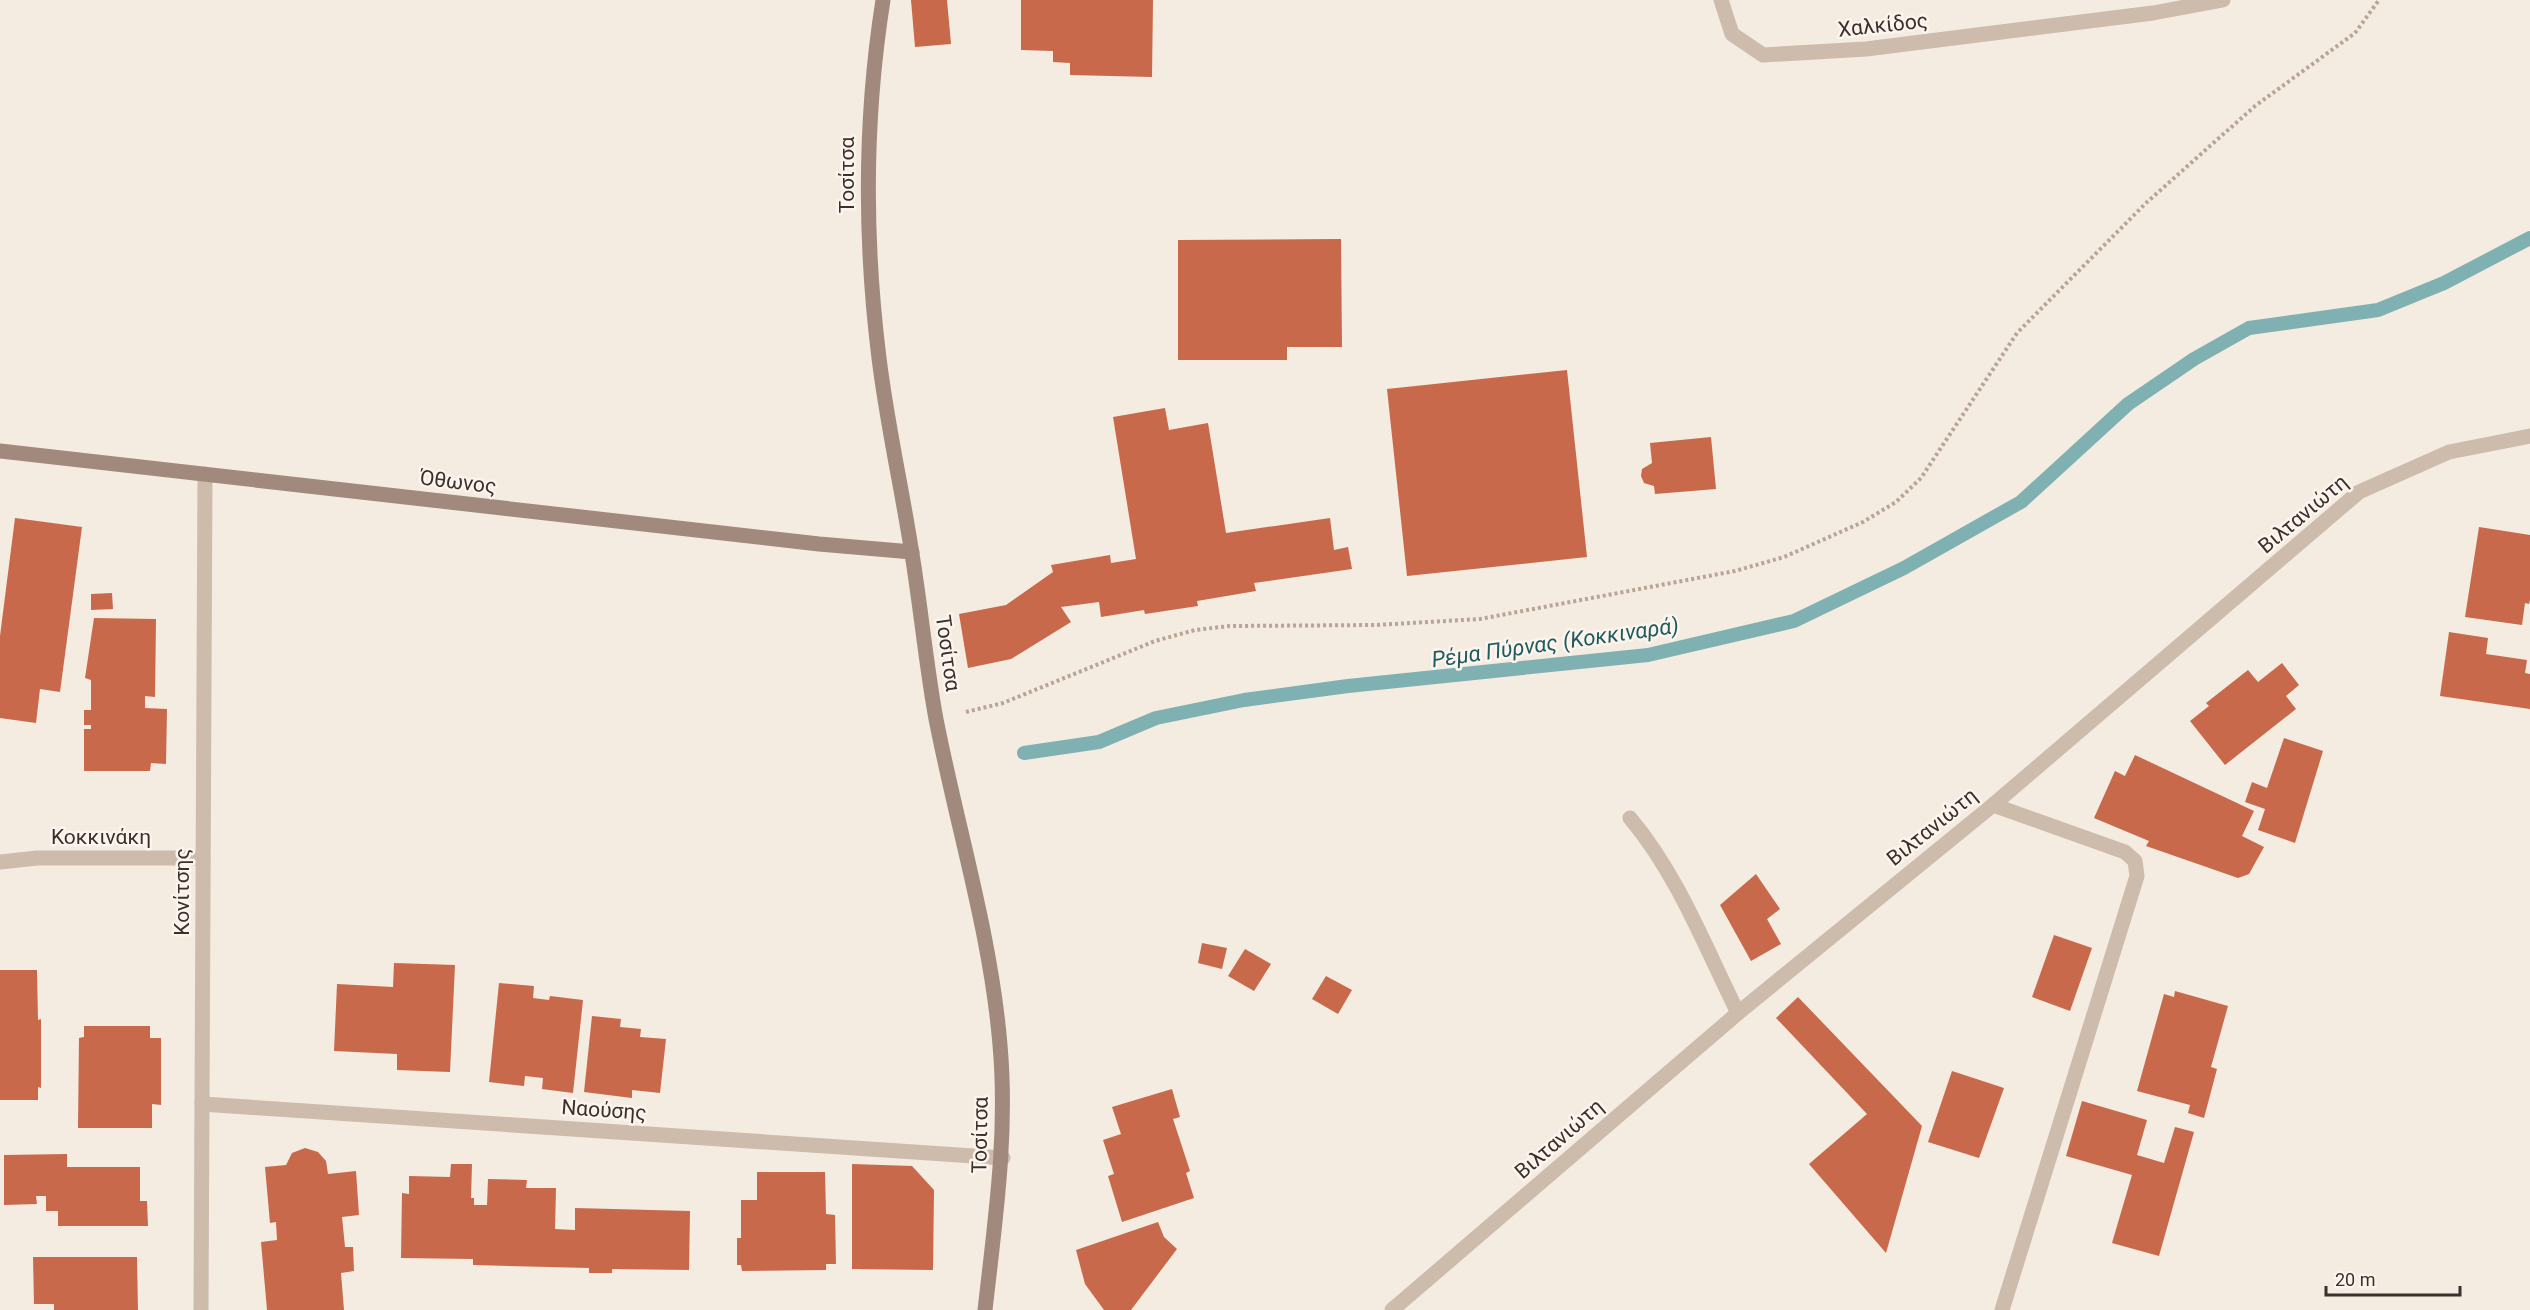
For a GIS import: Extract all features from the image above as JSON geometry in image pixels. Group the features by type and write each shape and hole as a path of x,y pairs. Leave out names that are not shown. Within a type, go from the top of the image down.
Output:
{"main road":[{"name":"Τοσίτσα","path":"883,0 876,45 867,146 869,248 879,359 912,552 936,717 990,973 1000,1044 1003,1158 985,1310"},
{"name":"Όθωνος","path":"0,451 819,544 912,552"}],"street":[{"name":"Χαλκίδος","path":"1721,0 1732,34 1763,56 1866,49 2153,13 2223,0"},
{"name":"Βιλτανιώτη","path":"1392,1310 1738,1013 1993,805 2360,492 2449,452 2530,436"},
{"name":"Κονίτσης","path":"201,1310 205,474"},
{"path":"1993,805 2125,852 2135,861 2137,876 2002,1310"},
{"path":"1630,818 1651,843 1670,874 1738,1013"},
{"name":"Κοκκινάκη","path":"0,862 37,858 203,858"},
{"name":"Ναούσης","path":"202,1104 1003,1158"}],"path":[{"path":"936,717 1004,703 1155,641 1195,630 1230,626 1376,625 1480,619 1735,571 1784,556 1863,522 1896,502 1921,478 2025,325 2146,203 2255,106 2355,33 2379,0"}],"building":[{"path":"911,0 947,0 951,44 915,47"},
{"path":"1021,0 1153,0 1152,77 1070,75 1070,63 1053,62 1053,51 1021,50"},
{"path":"1341,239 1342,347 1287,347 1287,360 1178,360 1178,240"},
{"path":"1567,370 1587,557 1407,576 1387,389"},
{"path":"1165,408 1169,430 1208,423 1226,533 1330,518 1334,550 1348,547 1352,569 1254,583 1256,591 1197,601 1198,606 1145,614 1144,610 1101,617 1099,602 1061,607 1071,622 1011,659 968,668 959,614 1006,605 1053,572 1051,565 1110,555 1111,563 1136,559 1113,417"},
{"path":"1711,437 1716,489 1655,494 1654,486 1644,483 1641,476 1642,469 1652,463 1650,443"},
{"path":"15,518 82,527 60,692 40,689 36,723 0,718 0,636"},
{"path":"2479,527 2530,535 2530,600 2529,604 2525,603 2522,625 2465,617"},
{"path":"112,593 113,609 91,610 91,594"},
{"path":"94,618 156,619 155,697 145,696 145,708 167,709 166,764 151,763 150,771 84,771 84,729 91,729 91,725 84,725 84,710 91,710 91,680 85,678"},
{"path":"2449,632 2488,638 2486,654 2527,660 2525,673 2530,674 2530,709 2440,696"},
{"path":"2282,663 2299,685 2286,696 2296,709 2225,765 2190,721 2209,706 2206,703 2248,670 2258,682"},
{"path":"2284,738 2323,751 2295,843 2258,830 2265,809 2245,802 2252,782 2267,788"},
{"path":"2135,755 2254,811 2242,836 2264,847 2249,874 2238,878 2146,846 2149,841 2094,818 2115,771 2125,776"},
{"path":"1756,874 1780,909 1767,919 1781,944 1751,961 1720,905"},
{"path":"2054,935 2092,948 2070,1011 2032,997"},
{"path":"1202,943 1227,948 1222,969 1198,963"},
{"path":"1245,949 1271,964 1254,991 1228,976"},
{"path":"394,963 455,965 450,1072 397,1070 397,1054 334,1051 337,984 393,987"},
{"path":"0,970 37,970 38,1020 41,1019 41,1088 38,1087 38,1100 0,1100"},
{"path":"1326,976 1352,990 1338,1014 1312,999"},
{"path":"499,983 534,986 533,998 549,1000 550,996 583,1000 573,1093 542,1089 543,1078 525,1076 524,1086 489,1082"},
{"path":"2175,991 2228,1006 2211,1067 2217,1069 2204,1118 2188,1113 2190,1105 2137,1091 2164,994 2174,997"},
{"path":"1798,997 1922,1126 1886,1253 1809,1164 1867,1114 1776,1018"},
{"path":"592,1016 621,1019 620,1027 641,1029 640,1037 666,1039 660,1093 632,1090 632,1098 584,1092"},
{"path":"84,1026 150,1026 150,1038 161,1038 161,1105 152,1104 152,1128 78,1128 79,1038 84,1037"},
{"path":"1952,1071 2004,1088 1979,1158 1928,1142"},
{"path":"1172,1089 1180,1117 1173,1119 1190,1171 1186,1173 1194,1198 1122,1222 1108,1176 1114,1174 1103,1140 1121,1134 1112,1107"},
{"path":"2082,1101 2147,1120 2137,1155 2164,1163 2175,1127 2194,1132 2159,1256 2112,1243 2132,1175 2066,1156"},
{"path":"305,1148 318,1152 326,1161 328,1174 356,1171 359,1215 342,1217 345,1247 353,1247 354,1271 341,1273 344,1310 267,1310 261,1242 277,1240 276,1222 270,1223 265,1167 286,1165 292,1153"},
{"path":"67,1154 67,1167 140,1167 140,1201 147,1201 148,1226 58,1226 58,1211 46,1211 46,1196 36,1196 37,1204 4,1205 4,1155"},
{"path":"451,1164 472,1164 471,1198 474,1198 474,1205 487,1205 488,1179 527,1180 526,1188 556,1188 555,1229 575,1230 575,1208 690,1211 689,1270 612,1269 612,1273 589,1273 589,1268 473,1265 473,1259 401,1258 402,1193 409,1194 409,1176 450,1177"},
{"path":"852,1164 912,1166 934,1190 933,1270 852,1269"},
{"path":"757,1172 825,1172 826,1214 835,1215 836,1264 826,1264 826,1270 742,1271 741,1265 737,1265 737,1238 741,1238 741,1200 757,1200"},
{"path":"1158,1222 1164,1237 1177,1249 1131,1310 1104,1310 1085,1284 1076,1250"},
{"path":"33,1257 137,1257 138,1310 54,1310 54,1304 34,1304"}],"waterway":[{"name":"Ρέμα Πύρνας (Κοκκιναρά)","path":"1024,753 1099,742 1156,718 1244,700 1348,686 1648,655 1794,621 1904,568 2021,502 2128,404 2194,359 2249,328 2378,310 2444,283 2530,238"}]}
